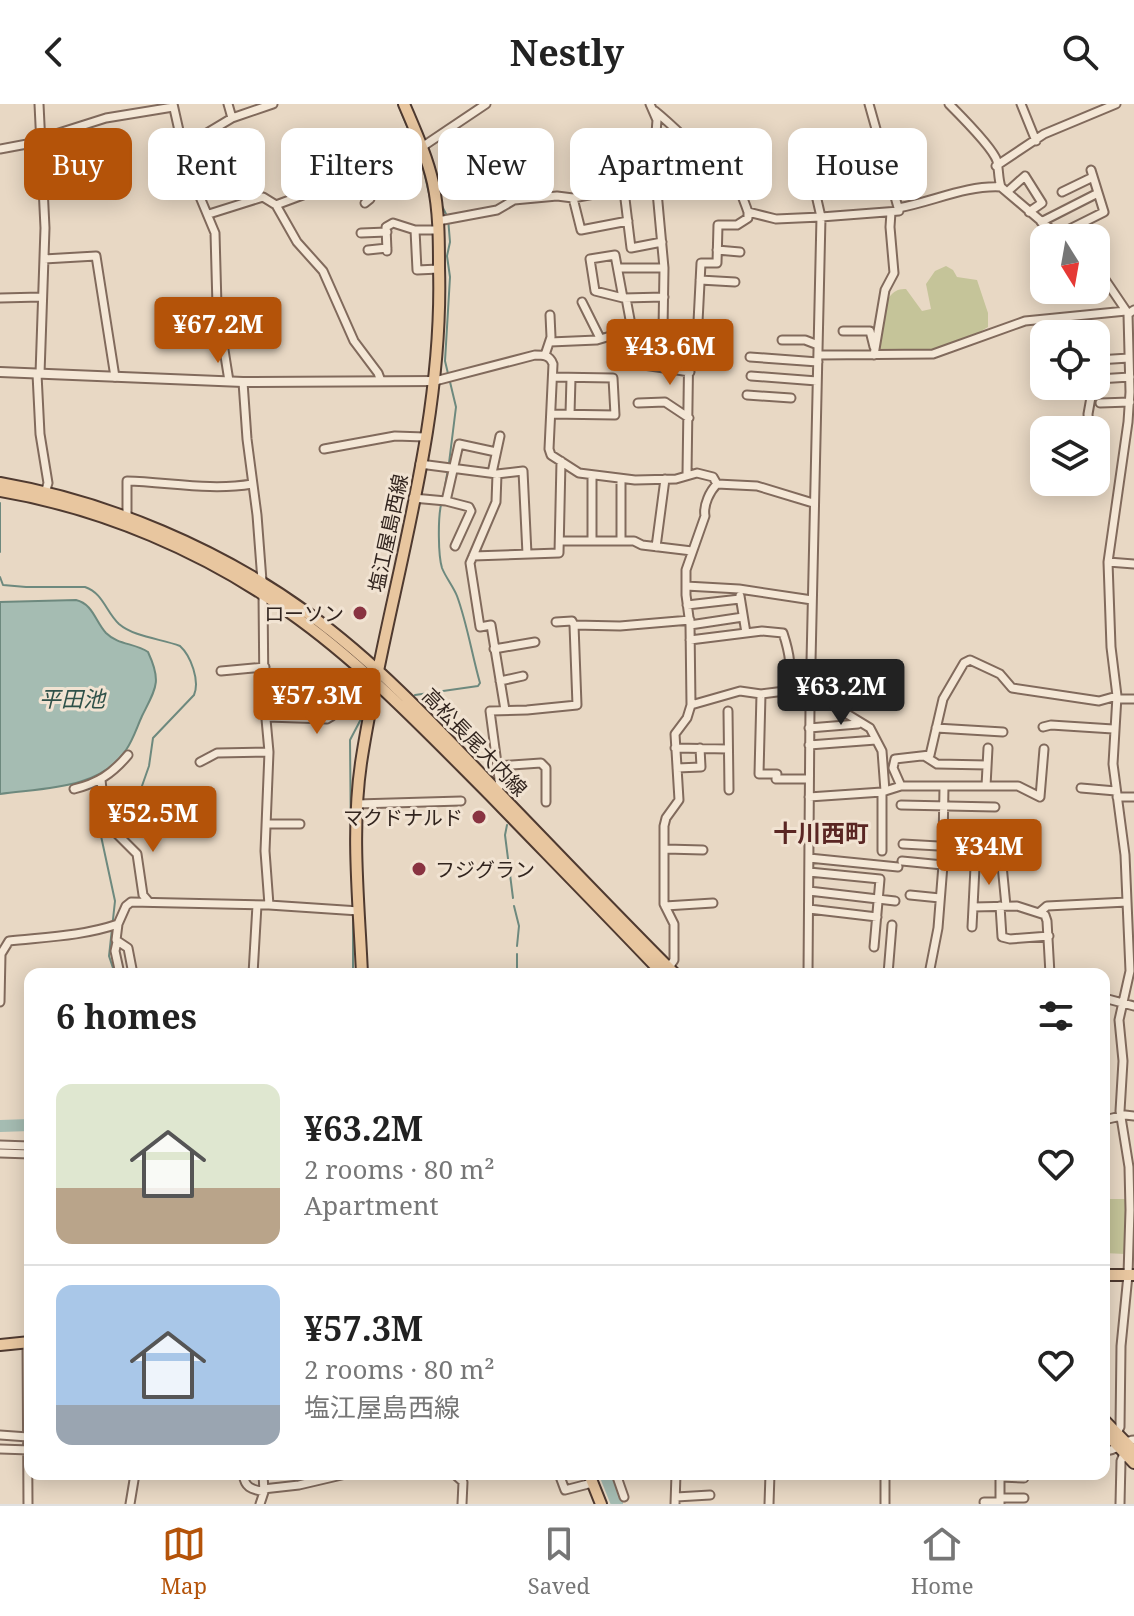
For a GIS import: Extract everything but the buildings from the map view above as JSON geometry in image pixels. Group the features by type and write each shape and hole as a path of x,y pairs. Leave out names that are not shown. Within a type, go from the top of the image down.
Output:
{"main road":[{"name":"塩江屋島西線","path":"404,104 414,128"},
{"name":"塩江屋島西線","path":"362,968 357,804 371,705 425,437 444,379 439,269 443,222 422,147"},
{"name":"高松長尾大内線","path":"0,483 45,493 163,532 309,614 378,669 664,968"},
{"name":"高松長尾大内線","path":"0,491 70,507 148,535 262,588 376,682 664,968"},
{"path":"1110,1275 1131,1275"},
{"path":"0,1345 24,1343"},
{"path":"1110,1427 1125,1444 1134,1463"},
{"path":"592,1480 601,1504"}],"street":[{"path":"39,104 42,128"},
{"path":"228,104 232,118"},
{"path":"422,147 486,104"},
{"path":"869,104 895,210 890,227 894,273 885,290 875,352"},
{"path":"949,104 970,124 997,160 1004,190 1044,224"},
{"path":"1021,104 1036,141"},
{"path":"996,166 1044,134 1116,104"},
{"path":"77,128 106,118 173,105 178,128"},
{"path":"215,128 232,118 270,105"},
{"path":"653,108 654,128"},
{"path":"653,108 716,167 734,179 748,212 748,218 737,225 718,225 717,263 701,263 698,322 687,331 631,325 624,298 619,268 615,255 590,259 595,291 624,298 664,297"},
{"path":"0,149 24,144"},
{"path":"1062,192 1092,173 1104,212 1082,224"},
{"path":"276,205 343,180 369,175 372,189 370,199 365,203"},
{"path":"748,212 776,219 895,210 972,189 1004,190 1025,176 1042,203 1029,212"},
{"path":"1041,222 1098,193"},
{"path":"209,214 263,197 276,205 297,242 323,271 354,341 381,381"},
{"path":"368,250 387,250 386,227 393,223 415,230 497,210 514,200 570,198"},
{"path":"44,200 39,374 40,434 48,483 45,493"},
{"path":"203,200 215,233 217,306 229,381"},
{"path":"574,200 581,230 628,221"},
{"path":"625,200 631,248 662,242"},
{"path":"659,200 664,268 663,328"},
{"path":"808,968 809,728 821,217 817,200"},
{"path":"415,230 417,270 439,269"},
{"path":"361,233 387,232"},
{"path":"717,250 740,252"},
{"path":"44,259 96,256 115,377"},
{"path":"619,268 664,268"},
{"path":"700,280 735,282"},
{"path":"1110,286 1129,311 1132,392 1108,562 1111,647 1117,698 1113,764 1125,855 1130,971 1119,1020 1123,1061 1120,1116 1131,1160 1131,1275 1121,1346 1120,1427 1125,1444 1121,1461 1120,1504"},
{"path":"0,298 41,297"},
{"path":"582,302 600,338"},
{"path":"750,357 818,358 875,352 933,354 1016,323 1129,311"},
{"path":"545,355 550,342 550,315"},
{"path":"550,342 663,328"},
{"path":"687,331 690,372 687,474"},
{"path":"843,331 870,331 875,352"},
{"path":"624,332 624,362 690,372"},
{"path":"782,340 805,340 818,345"},
{"path":"0,372 243,382 381,381 444,379 545,355"},
{"path":"545,355 553,364 551,455 579,473 621,479 676,479 687,474 706,475 713,477 717,484"},
{"path":"1110,359 1129,358"},
{"path":"751,376 817,381"},
{"path":"551,414 615,415 613,378 553,377"},
{"path":"1110,380 1130,377"},
{"path":"570,414 571,378"},
{"path":"774,397 776,378"},
{"path":"243,382 260,543 269,752 266,824 269,905"},
{"path":"747,395 791,398"},
{"path":"638,403 665,402 689,418"},
{"path":"1100,403 1130,402"},
{"path":"324,449 395,436 425,437"},
{"path":"500,436 494,474 496,502 470,563 480,627 491,625 505,710"},
{"path":"443,501 450,467 459,444 496,452"},
{"path":"473,556 559,553 561,461"},
{"path":"420,464 494,474 523,471 527,554"},
{"path":"592,475 592,541"},
{"path":"621,479 621,541"},
{"path":"656,547 665,479"},
{"path":"127,519 127,481 183,486 252,484"},
{"path":"670,968 674,960 674,924 665,906 666,818 679,800 675,734 687,718 691,705 686,570 711,490 717,484 757,486 813,503"},
{"path":"413,498 469,507 471,511 455,546"},
{"path":"560,541 634,541 692,551"},
{"path":"1108,562 1134,564"},
{"path":"686,586 739,589 812,600"},
{"path":"739,589 746,633"},
{"path":"687,605 740,599"},
{"path":"574,625 620,626 743,617"},
{"path":"496,789 500,786 490,711 577,705 574,625 572,621 556,622"},
{"path":"690,640 746,633 783,633 790,649 785,691"},
{"path":"494,649 535,642"},
{"path":"901,786 893,768 895,759 930,755 943,699 964,663 970,660 1000,674 1012,688 1099,701 1134,699"},
{"path":"221,671 265,667"},
{"path":"500,681 523,676"},
{"path":"691,705 740,691 761,694 785,691 793,696 810,697 840,707 870,728 882,751 882,851"},
{"path":"324,694 371,705"},
{"path":"761,694 759,774 777,774 776,779 809,779"},
{"path":"267,717 327,719 332,716 340,700"},
{"path":"728,711 729,790"},
{"path":"809,728 861,724"},
{"path":"1043,727 1113,729"},
{"path":"936,728 1003,732"},
{"path":"809,745 876,740"},
{"path":"675,748 728,749"},
{"path":"677,768 701,767 700,748"},
{"path":"986,786 988,748"},
{"path":"809,797 884,792 901,786 1018,786 1040,797 1044,749"},
{"path":"200,762 217,753 269,752"},
{"path":"74,789 101,780 116,770 128,755"},
{"path":"926,757 937,764 987,765"},
{"path":"496,766 541,763 546,768 546,802"},
{"path":"101,780 105,817 137,854 143,895 150,902"},
{"path":"943,846 944,786"},
{"path":"1081,788 1134,797"},
{"path":"357,804 461,801"},
{"path":"901,805 995,807"},
{"path":"266,824 300,824"},
{"path":"943,825 985,826"},
{"path":"903,844 974,848"},
{"path":"666,849 703,850"},
{"path":"809,858 943,865 930,968"},
{"path":"1002,865 1002,937 1049,936"},
{"path":"972,927 975,867"},
{"path":"809,872 880,879 874,947"},
{"path":"809,891 895,901"},
{"path":"910,895 940,898"},
{"path":"119,968 115,925 131,902 269,905 359,911"},
{"path":"1040,912 1047,906 1127,902"},
{"path":"665,906 713,903"},
{"path":"253,968 257,905"},
{"path":"973,907 1017,906 1040,912 1047,921 1050,968"},
{"path":"809,909 877,917"},
{"path":"0,1002 0,954 9,941 91,933 115,925"},
{"path":"888,968 892,925"},
{"path":"117,942 128,948 132,968"},
{"path":"1110,1000 1134,1006"},
{"path":"1110,1118 1134,1116"},
{"path":"0,1145 24,1146"},
{"path":"0,1153 24,1154"},
{"path":"0,1435 24,1437"},
{"path":"0,1449 24,1450"},
{"path":"28,1480 28,1504"},
{"path":"130,1504 134,1480"},
{"path":"244,1480 249,1488 264,1490 320,1480"},
{"path":"260,1504 263,1480"},
{"path":"461,1480 462,1504"},
{"path":"561,1480 565,1490 587,1480"},
{"path":"618,1480 624,1497"},
{"path":"676,1480 675,1500 695,1493 710,1495"},
{"path":"769,1504 770,1480"},
{"path":"885,1480 885,1504"},
{"path":"1000,1480 1000,1501"},
{"path":"984,1502 1024,1498"}],"green space":[{"path":"946,266 957,277 977,280 988,313 988,327 930,352 878,352 883,313 891,295 897,290 906,289 922,311 931,309 926,284 935,271"},
{"path":"1110,1199 1125,1199 1125,1254 1110,1253"}],"water":[{"name":"平田池","path":"76,600 90,609 111,637 148,652 155,671 154,691 126,750 101,773 69,785 0,794 0,602"}],"waterway":[{"path":"398,104 409,131 412,150 423,167 430,198"},
{"path":"442,206 448,218 450,242 447,256 450,277 445,361 456,407 449,463"},
{"path":"443,498 448,469"},
{"path":"0,503 0,552"},
{"path":"415,695 478,686 480,683 461,606 441,562 441,505"},
{"path":"0,577 3,585 85,587 100,598 119,624 140,635 180,646 191,662 196,683 194,695 153,738 149,766 130,820 126,827 116,830"},
{"path":"351,847 350,740 361,719"},
{"path":"507,825 505,835 513,898"},
{"path":"109,830 102,832 101,836 115,901 109,956 113,968"},
{"path":"514,906 519,926 517,946"},
{"path":"353,919 353,968"},
{"path":"517,954 517,968"},
{"path":"0,1126 24,1125"},
{"path":"607,1480 617,1504"}],"place":[{"name":"ローソン","path":"360,613"},
{"name":"マクドナルド","path":"479,817"},
{"name":"フジグラン","path":"419,869"}],"district":[{"name":"十川西町","path":"821,832"}]}
